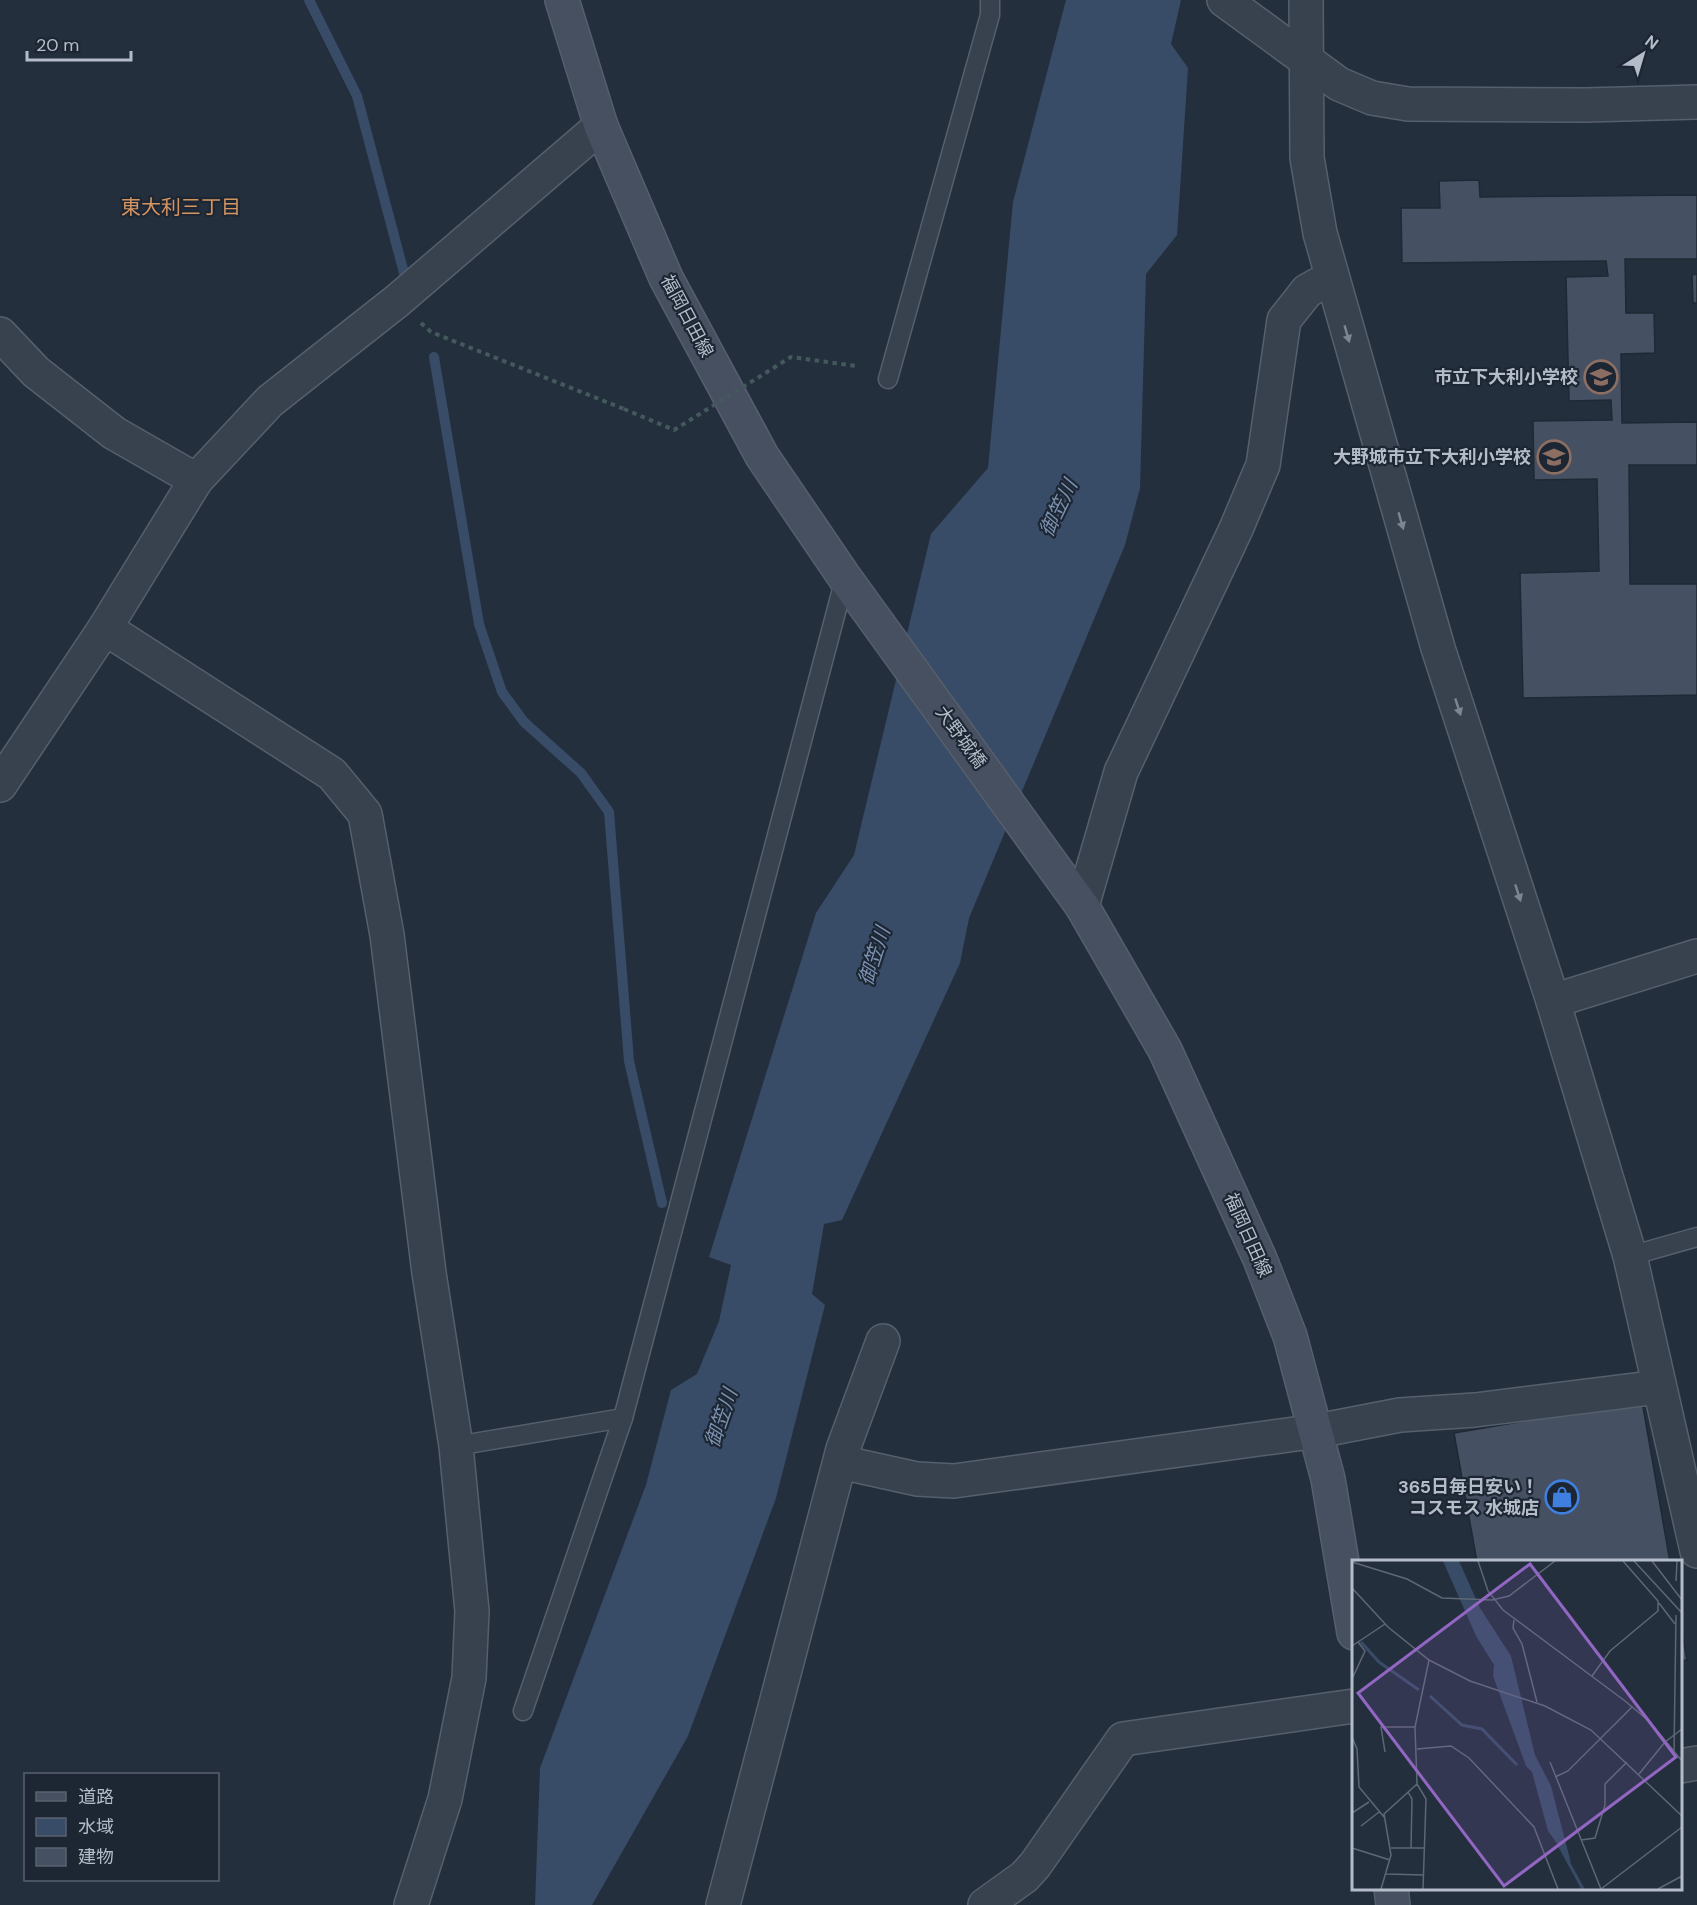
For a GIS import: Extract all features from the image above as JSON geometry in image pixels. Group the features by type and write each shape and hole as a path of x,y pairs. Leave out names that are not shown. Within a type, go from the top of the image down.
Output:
{"main road":[{"name":"福岡日田線","path":"562,0 601,126 666,278 762,456 845,578 867,604"},
{"name":"大野城橋","path":"867,604 1056,869"},
{"name":"福岡日田線","path":"1056,869 1082,906 1165,1050 1255,1249 1290,1336 1328,1479 1352,1627"},
{"path":"1391,1890 1393,1905"}],"street":[{"path":"1224,0 1339,84 1372,98 1408,104 1586,105 1697,102"},
{"path":"1306,0 1297,54 1307,158 1320,233 1438,648 1553,1001 1630,1256 1697,1551"},
{"path":"0,784 105,628 196,480 270,401 397,302 601,126"},
{"path":"1082,906 1121,772 1236,530 1263,465 1284,320 1307,291 1332,277"},
{"path":"0,334 36,372 114,433 196,480"},
{"path":"105,628 332,774 365,814 387,934 429,1273 456,1446 472,1611 469,1678 445,1798 411,1905"},
{"path":"1553,1001 1697,956"},
{"path":"723,1905 840,1462 883,1341"},
{"path":"840,1462 917,1479 954,1481 1317,1431 1400,1415 1475,1410 1659,1387"},
{"path":"985,1905 1024,1876 1035,1864 1123,1739 1352,1706"},
{"path":"1682,1766 1697,1763"}],"lane":[{"path":"888,379 990,15 990,0"},
{"path":"523,1711 623,1418 845,578"},
{"path":"1630,1256 1697,1237"},
{"path":"456,1446 623,1418"}],"path":[{"path":"397,302 431,332 674,430 791,357 856,366"}],"water":[{"name":"御笠川","path":"1066,0 1181,0 1171,44 1188,68 1177,235 1146,274 1140,488 1125,545 969,918 960,963 842,1220 824,1224 812,1294 825,1305 776,1498 688,1736 592,1905 535,1905 540,1768 646,1485 671,1390 697,1374 719,1321 731,1265 709,1257 816,913 854,855 931,534 988,468 1013,202"}],"building":[{"path":"1479,180 1480,197 1697,195 1697,259 1625,259 1626,313 1654,313 1655,353 1621,354 1622,423 1697,422 1697,465 1629,465 1630,584 1697,584 1697,695 1523,698 1520,573 1599,571 1597,479 1534,480 1533,421 1612,420 1611,400 1569,401 1566,277 1608,276 1606,261 1402,263 1401,208 1440,208 1439,181"},
{"path":"1697,274 1697,303 1693,303 1692,275"},
{"name":"365日毎日安い！ コスモス 水城店","path":"1642,1401 1670,1560 1477,1560 1454,1433"},
{"path":"1682,1632 1687,1660 1682,1661"}],"waterway":[{"path":"309,0 357,96 404,273"},
{"path":"434,357 479,624 502,692 524,722 581,773 609,812 629,1061 662,1203"}],"place":[{"name":"市立下大利小学校","path":"1601,377"},
{"name":"大野城市立下大利小学校","path":"1554,457"},
{"name":"365日毎日安い！ コスモス 水城店","path":"1562,1497"}],"district":[{"name":"東大利三丁目","path":"181,207"}]}
